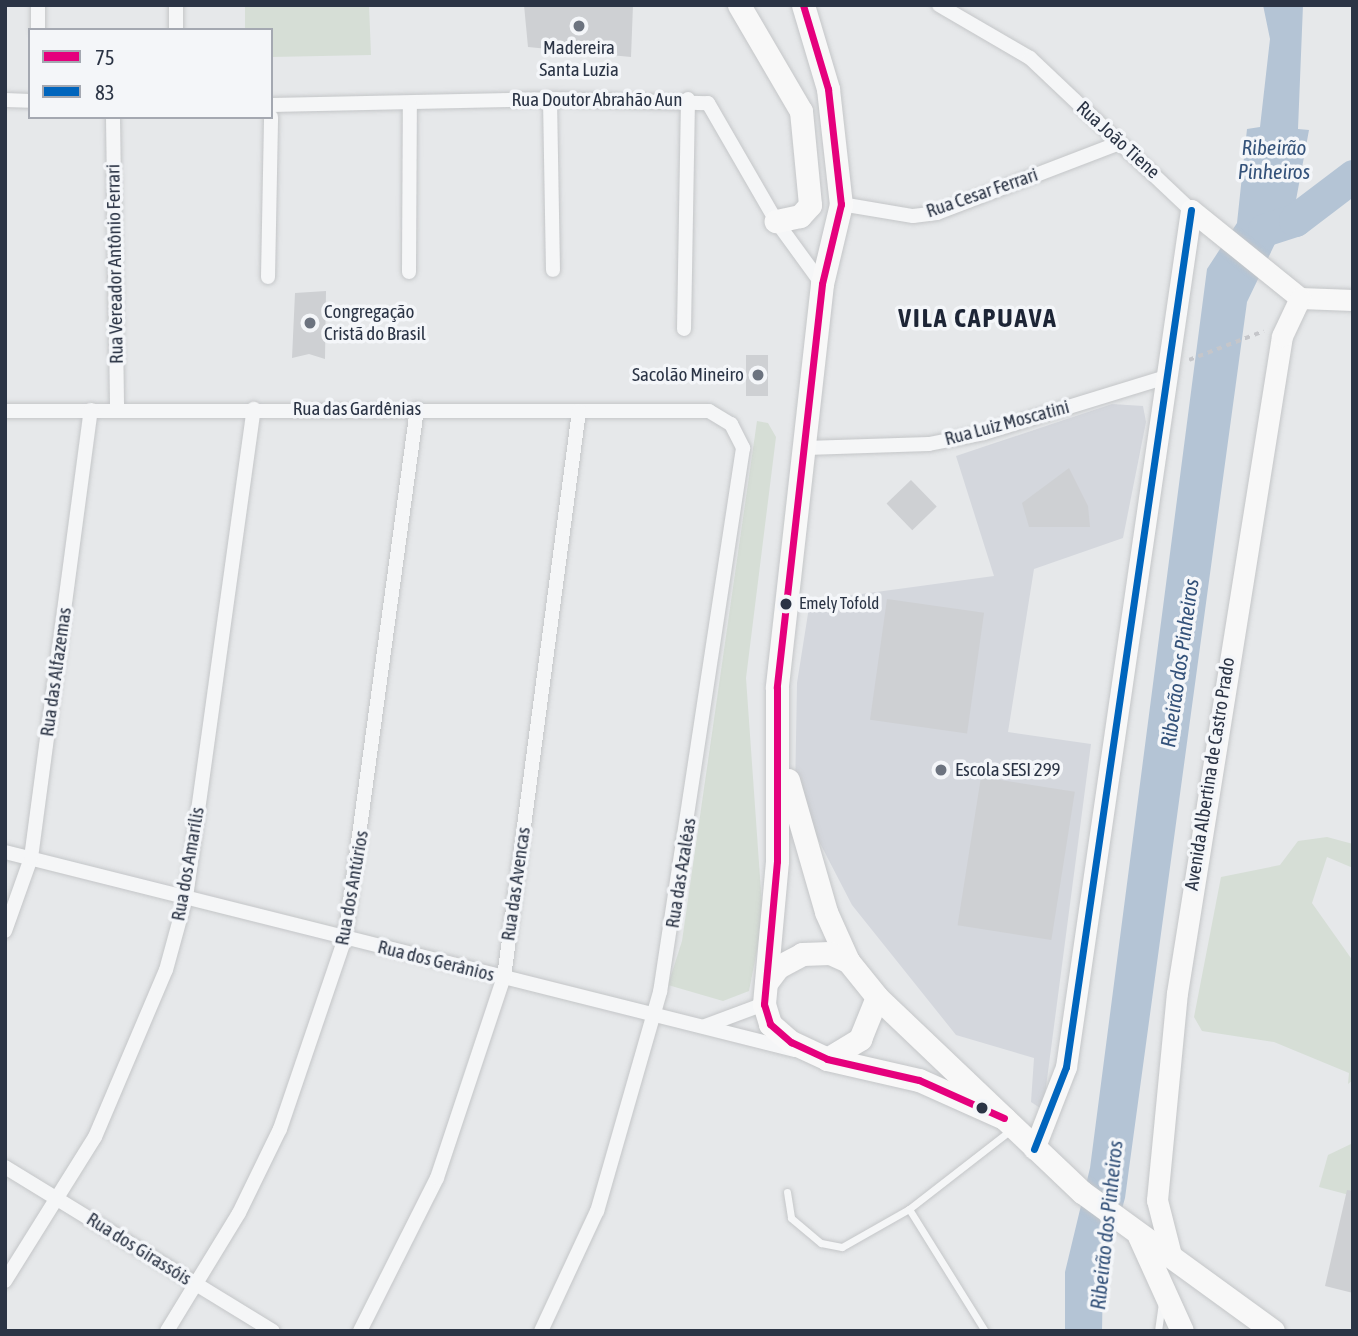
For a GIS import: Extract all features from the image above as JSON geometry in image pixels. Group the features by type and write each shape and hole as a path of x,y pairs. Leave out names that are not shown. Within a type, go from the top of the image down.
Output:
{"main road":[{"path":"739,5 801,111 830,201"},
{"path":"803,5 828,89 830,201 806,448 778,688 781,753 765,993 779,1034 827,1059 919,1080 1008,1123"},
{"path":"776,221 800,216 810,205 801,111"},
{"path":"1034,1149 1066,1067 1163,377 1191,210"},
{"name":"Rua João Tiene","path":"1191,210 1211,231 1293,294"},
{"path":"1293,294 1353,300"},
{"name":"Avenida Albertina de Castro Prado","path":"1171,1255 1157,1199 1177,993 1282,336 1293,294"},
{"path":"781,753 806,857 848,961 877,998 1082,1192 1134,1233 1171,1255 1273,1331"},
{"path":"765,993 802,954 830,953 848,961"},
{"path":"827,1059 860,1039 877,998"},
{"path":"1134,1233 1182,1331"}],"street":[{"path":"37,5 38,28"},
{"path":"176,5 176,28"},
{"name":"Rua João Tiene","path":"939,5 1030,58 1191,210"},
{"path":"550,99 553,270"},
{"path":"684,329 688,99"},
{"name":"Rua Doutor Abrahão Aun","path":"273,105 688,99 718,112 776,221 822,284"},
{"path":"5,100 28,101"},
{"path":"409,272 410,104"},
{"name":"Rua Vereador Antônio Ferrari","path":"113,119 117,410"},
{"path":"268,277 271,119"},
{"name":"Rua Cesar Ferrari","path":"830,201 913,216 937,213 1119,143"},
{"name":"Rua Luiz Moscatini","path":"806,448 929,444 984,433 1163,377"},
{"name":"Rua dos Amarílis","path":"5,1281 62,1200 140,1043 186,897 254,409"},
{"name":"Rua dos Antúrios","path":"167,1331 197,1285 280,1129 345,938 417,409"},
{"name":"Rua das Alfazemas","path":"5,931 31,858 92,410"},
{"name":"Rua das Gardênias","path":"5,411 709,411"},
{"name":"Rua das Avencas","path":"360,1331 437,1178 503,977 579,411"},
{"name":"Rua das Azaléas","path":"541,1331 597,1211 655,1016 743,448 731,424 709,411"},
{"name":"Rua dos Gerânios","path":"5,852 655,1016 705,1026 827,1059"},
{"path":"705,1026 765,993"},
{"name":"Rua dos Girassóis","path":"5,1167 273,1331"}],"lane":[{"path":"787,1192 791,1218 831,1247 856,1243 909,1209 1008,1123"},
{"path":"909,1209 985,1331"},
{"path":"1158,1331 1163,1296"}],"path":[{"path":"1189,360 1268,326"}],"shaded area":[{"path":"245,5 369,5 371,55 273,57 273,28 245,28"},
{"name":"Escola SESI 299","path":"1112,404 1143,406 1146,422 1123,538 1034,569 1008,732 1091,744 1043,1110 1031,1102 1034,1058 956,1035 852,905 795,795 797,683 810,601 994,576 956,456"},
{"path":"757,421 768,423 776,437 746,678 763,920 749,991 723,1001 668,985 682,941"},
{"path":"1327,837 1353,844 1353,868 1327,857 1312,903 1353,961 1353,1080 1348,1084 1349,1073 1274,1042 1202,1031 1194,1017 1221,877 1280,865 1298,841"},
{"path":"1353,1143 1353,1196 1319,1187 1328,1155"}],"water":[{"name":"Ribeirão Pinheiros","path":"1263,5 1303,5 1298,129 1309,130 1296,200 1247,302 1125,1198 1103,1278 1102,1331 1065,1331 1065,1272 1090,1168 1207,269 1237,223 1247,129 1260,127 1270,39"}],"building":[{"name":"Madereira Santa Luzia","path":"524,5 633,5 631,57 528,47"},
{"name":"Congregação Cristã do Brasil","path":"326,291 325,359 309,354 292,358 295,293"},
{"name":"Sacolão Mineiro","path":"746,355 768,355 768,396 746,396"},
{"path":"1069,468 1088,506 1090,527 1029,527 1022,503"},
{"path":"911,480 937,507 912,530 887,504"},
{"path":"887,599 984,613 967,733 870,720"},
{"path":"981,777 1075,792 1051,940 958,925"},
{"path":"1347,1190 1353,1191 1353,1293 1325,1286"}],"waterway":[{"path":"1264,230 1295,220 1353,176"}],"transit line":[{"name":"75","path":"803,5 828,89 841,204 822,284 777,688 777,861 764,1004 770,1024 791,1042 827,1059 919,1080 1004,1118"},
{"name":"83","path":"1034,1149 1066,1067 1191,210"}],"place":[{"name":"Madereira Santa Luzia","path":"579,26"},
{"name":"Congregação Cristã do Brasil","path":"310,323"},
{"name":"Sacolão Mineiro","path":"758,375"},
{"name":"Emely Tofold","path":"786,604"},
{"name":"Escola SESI 299","path":"941,770"}],"district":[{"name":"VILA CAPUAVA","path":"978,319"}],"water label":[{"name":"Ribeirão dos Pinheiros","path":"1179,663"},
{"name":"Ribeirão dos Pinheiros","path":"1106,1225"}]}
